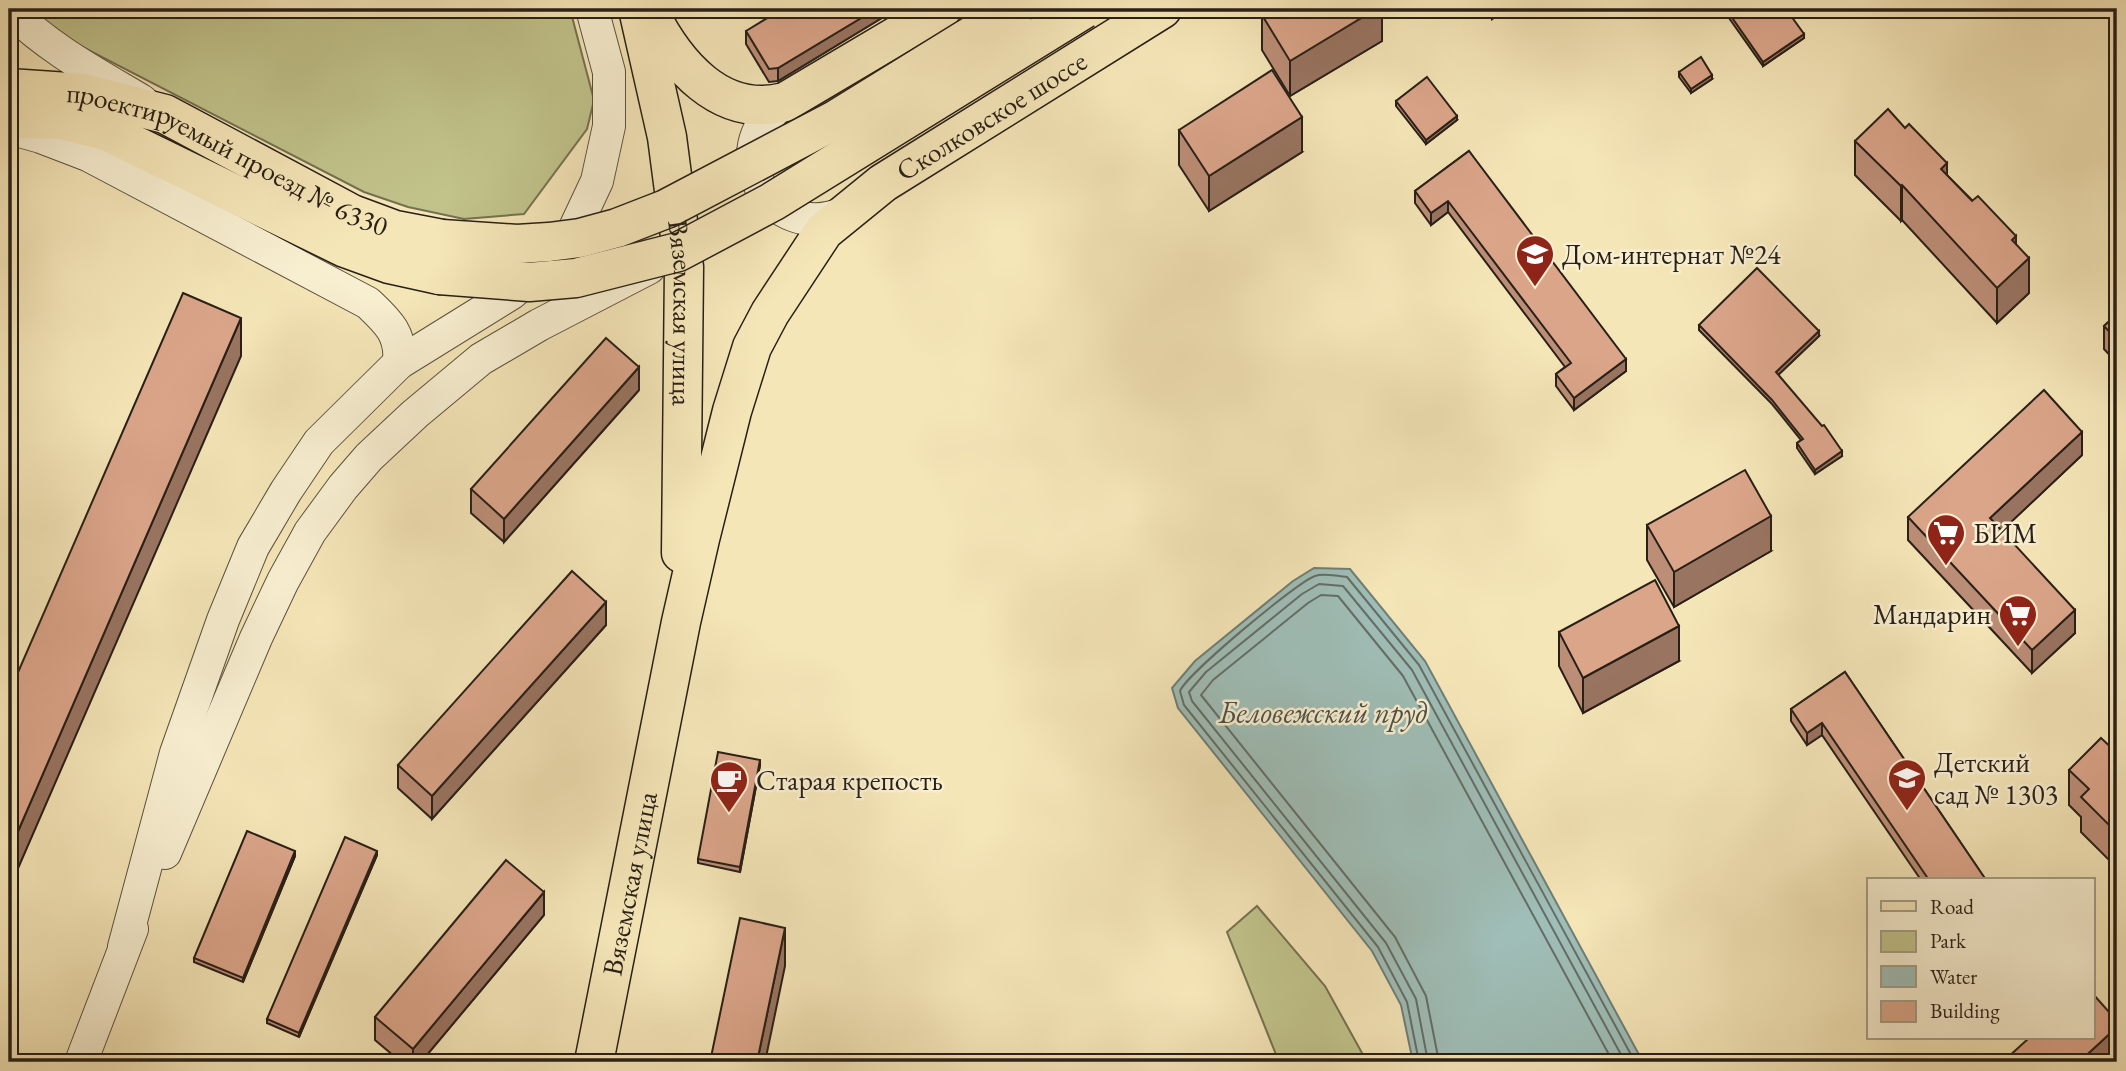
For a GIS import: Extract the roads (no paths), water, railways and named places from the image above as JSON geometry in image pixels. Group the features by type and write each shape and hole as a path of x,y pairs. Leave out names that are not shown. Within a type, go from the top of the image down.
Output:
{"main road":[{"name":"Вяземская улица","path":"638,9 667,137 684,267 681,622"},
{"path":"647,9 664,43 692,76 721,95 753,106 768,107 785,103 942,9"},
{"path":"440,257 517,244 559,241 618,228 666,209 837,119 1015,9"},
{"path":"440,257 530,282 576,278 678,253 772,202 1084,9"},
{"name":"Сколковское шоссе","path":"835,222 883,183 1162,9"},
{"name":"проектируемый проезд № 6330","path":"9,88 83,93 165,114 352,214 395,230 440,257"},
{"name":"проектируемый проезд № 6330","path":"9,118 62,120 106,131 345,248 389,264 440,257"},
{"name":"Вяземская улица","path":"594,1062 681,622 729,424 752,347 769,313 795,272 835,222"}],"street":[{"path":"9,9 71,60 165,114"},
{"path":"124,947 176,754 223,620 253,547 286,491 319,442 399,363 512,293 549,261 573,230 597,181 609,126 609,72 592,9"},
{"path":"785,103 768,116 757,135 752,156 760,187 766,197 783,211 803,219 835,222"},
{"path":"9,128 41,136 88,155 368,303 390,323 398,337 399,363"},
{"path":"81,1062 124,947 206,761 256,638 310,532 343,487 369,457 481,359 539,325 678,253"}],"water":[{"name":"Беловежский пруд","path":"1314,568 1350,569 1425,661 1643,1062 1413,1062 1401,1005 1372,951 1178,708 1172,688 1195,661 1293,581"}],"place":[{"name":"Дом-интернат №24","path":"1535,288"},
{"name":"БИМ","path":"1946,567"},
{"name":"Мандарин","path":"2018,648"},
{"name":"Детский сад № 1303","path":"1907,812"},
{"name":"Старая крепость","path":"729,814"}]}
